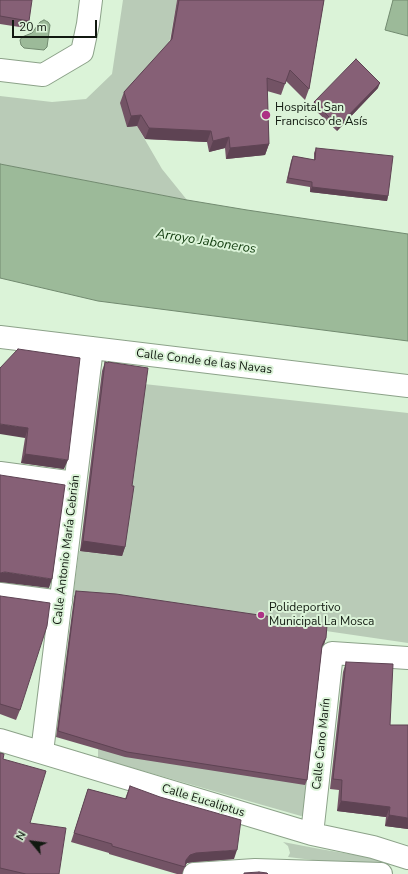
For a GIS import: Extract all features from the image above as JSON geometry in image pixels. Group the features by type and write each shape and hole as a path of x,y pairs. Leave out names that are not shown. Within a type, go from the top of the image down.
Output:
{"street":[{"path":"0,70 43,75 82,52 91,0"},
{"name":"Calle Conde de las Navas","path":"0,337 408,386"},
{"name":"Calle Antonio María Cebrián","path":"42,752 92,348"},
{"path":"0,473 76,483"},
{"path":"0,594 60,602"},
{"name":"Calle Cano Marín","path":"312,834 332,653 408,658"},
{"name":"Calle Eucaliptus","path":"0,740 312,834 373,847 408,858"},
{"path":"387,874 408,862"},
{"path":"194,874 255,870 381,874"}],"shaded area":[{"path":"123,0 177,0 168,50 127,127 137,126 162,169 187,200 0,164 0,96 52,102 86,99 112,74"},
{"name":"Polideportivo Municipal La Mosca","path":"144,384 408,413 408,643 326,631 305,815 301,816 98,758 99,598 73,597 79,551 121,556"},
{"path":"283,842 391,861 390,863 346,864 288,857 290,853 288,846"}],"water":[{"path":"393,0 408,0 408,36 385,30"},
{"path":"44,20 50,25 47,47 44,50 24,48 21,45 20,40 22,37 32,33 40,22"},
{"name":"Arroyo Jaboneros","path":"0,164 187,200 408,234 408,341 98,301 0,278"}],"building":[{"path":"0,0 32,0 29,21 0,16"},
{"path":"179,0 324,0 309,89 290,70 285,84 267,78 269,144 230,148 229,137 213,141 211,131 149,128 141,115 131,116 124,92 172,39"},
{"path":"356,59 380,83 338,126 314,102"},
{"path":"316,148 393,156 388,196 312,187 312,182 288,178 293,156 315,160"},
{"path":"18,349 80,358 68,460 25,454 28,428 0,424 0,368"},
{"path":"105,362 148,368 125,547 83,541"},
{"path":"0,475 65,485 52,579 5,572 0,573"},
{"path":"76,591 116,594 327,625 326,638 322,646 307,780 127,752 58,731"},
{"path":"0,596 50,603 47,626 20,710 0,704"},
{"path":"346,662 393,664 390,725 408,725 408,818 389,815 390,807 341,801 342,780 333,779"},
{"path":"0,753 4,754 3,759 46,771 30,823 66,828 59,874 26,874 0,868"},
{"path":"130,786 160,797 241,820 237,850 196,853 190,855 186,860 185,867 112,846 112,844 74,833 88,789 126,799"},
{"path":"259,872 268,874 244,874 244,873"}],"place":[{"name":"Hospital San Francisco de Asís","path":"266,115"},
{"name":"Polideportivo Municipal La Mosca","path":"261,615"}]}
